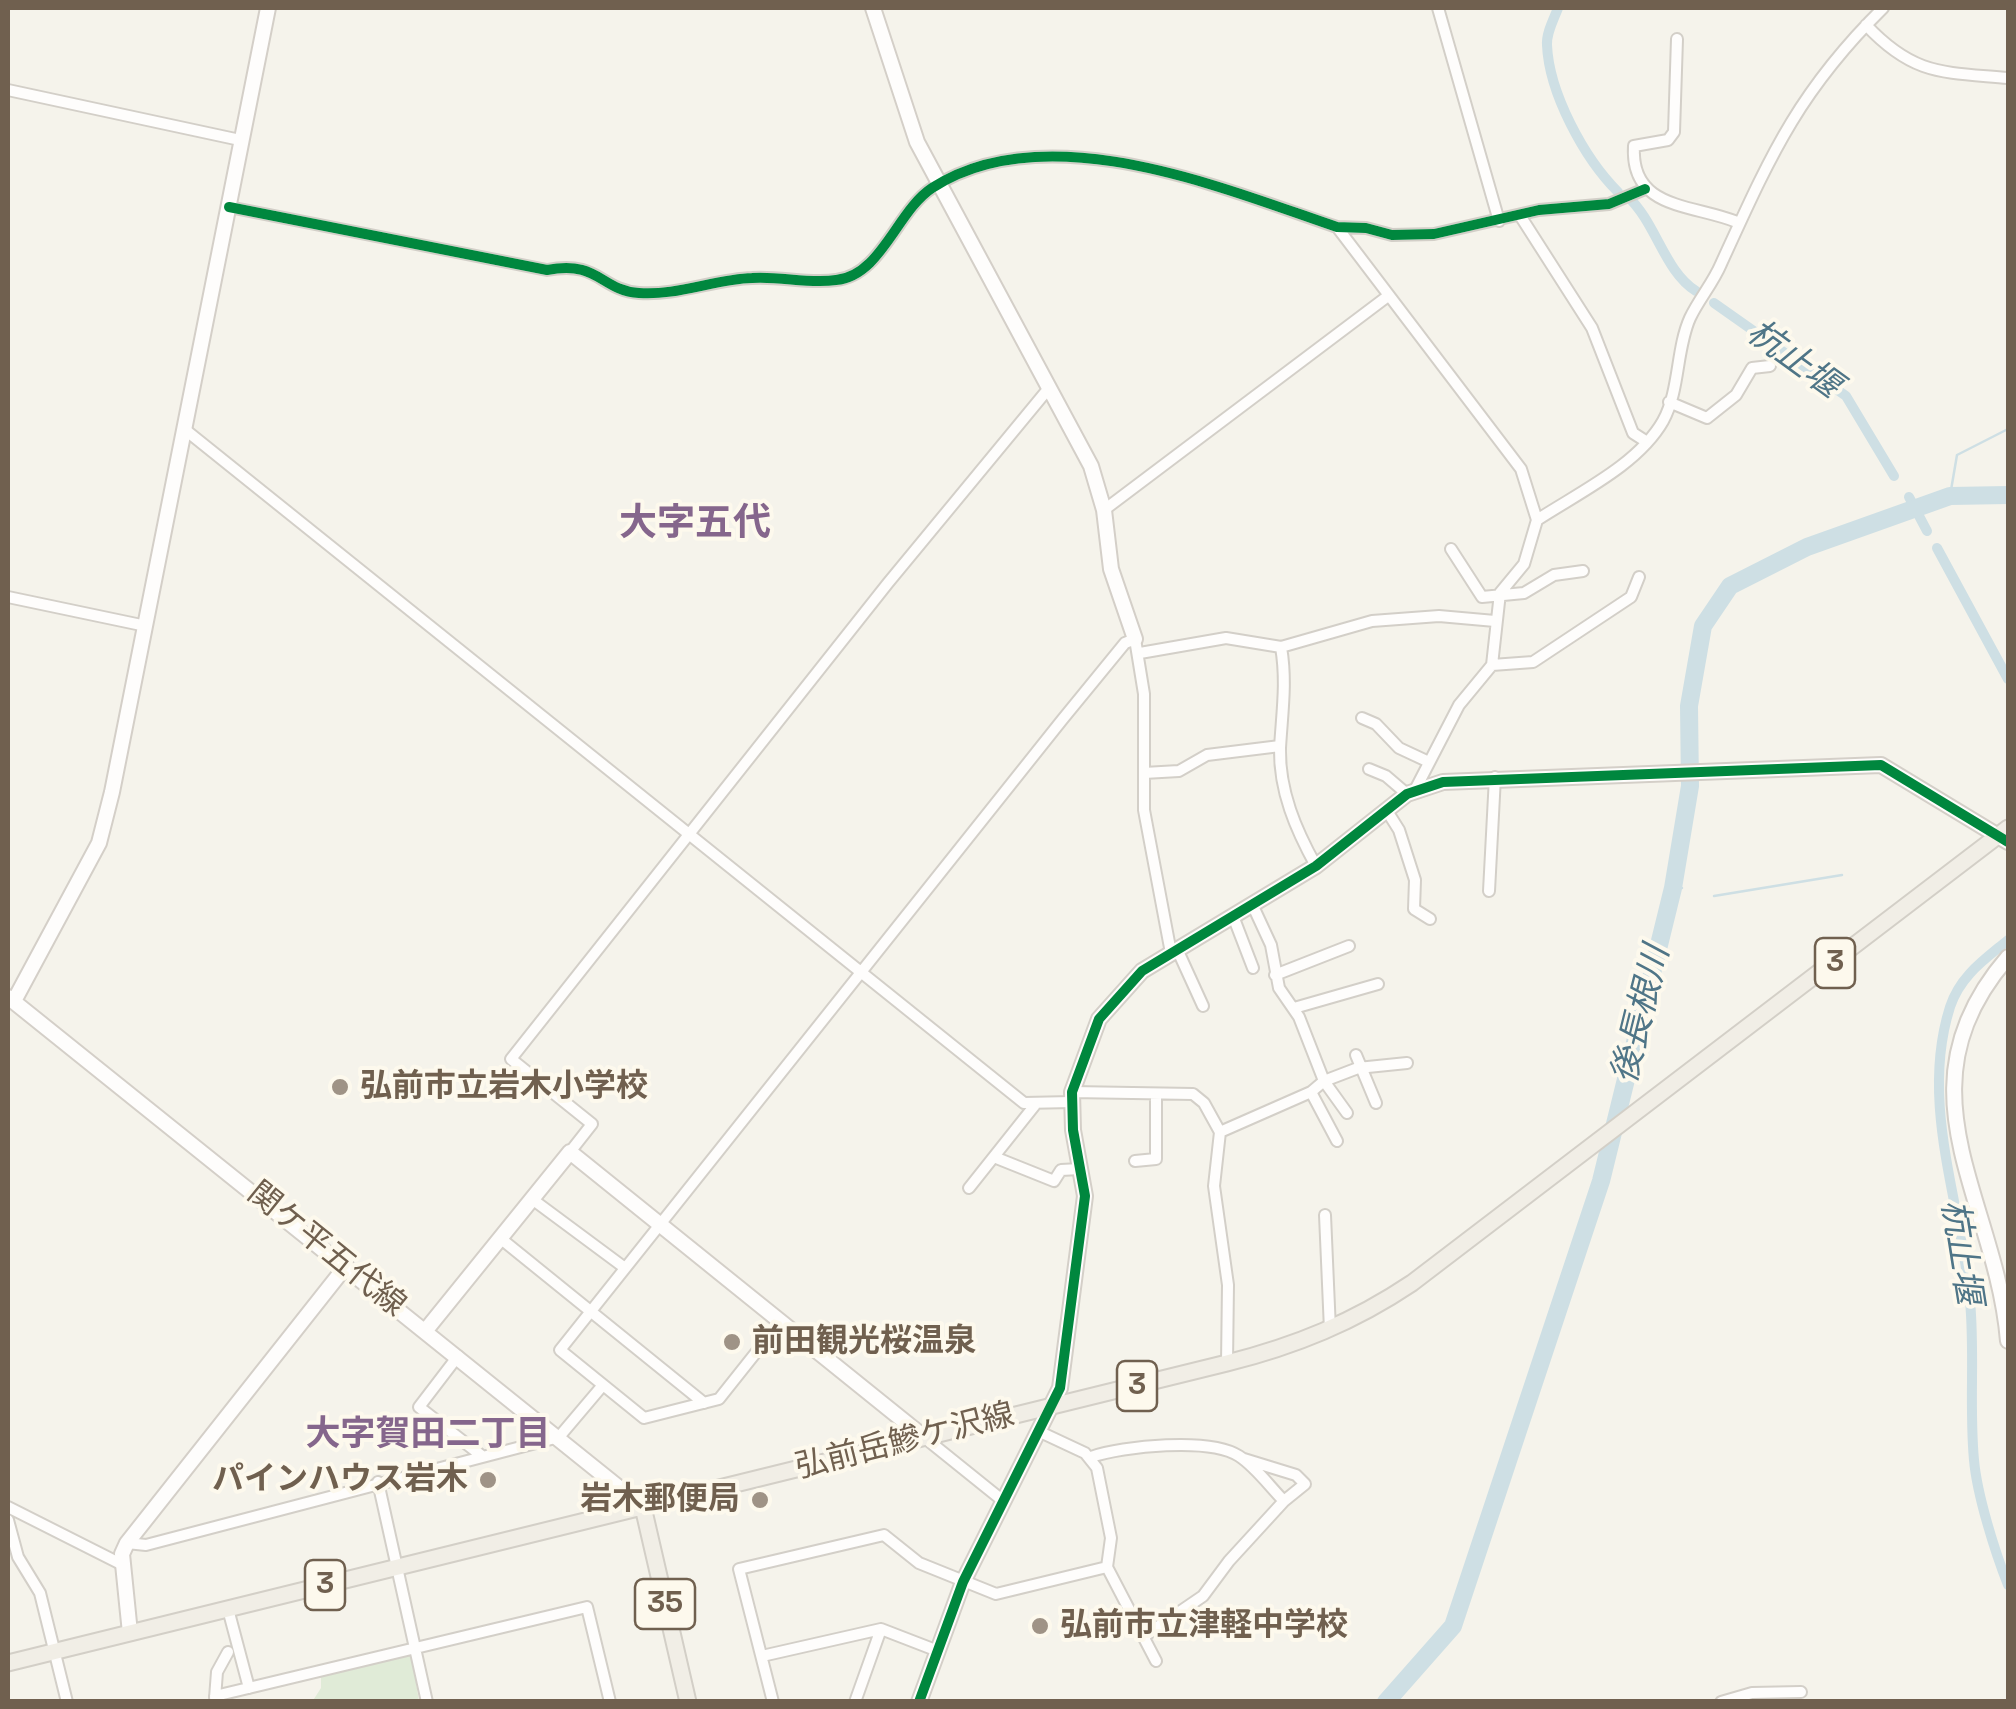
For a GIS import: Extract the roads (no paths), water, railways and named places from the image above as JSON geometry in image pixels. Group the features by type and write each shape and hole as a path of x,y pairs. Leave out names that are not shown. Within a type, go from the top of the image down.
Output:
{"main road":[{"name":"弘前岳鰺ケ沢線","path":"8,1662 1228,1363 1330,1331 1412,1282 2005,835"},
{"name":"35","path":"643,1507 688,1702"}],"street":[{"path":"10,1003 98,843 146,626 268,8"},
{"path":"872,8 917,142 1091,466 1104,510 1112,568 1137,646 1144,810 1174,951 1203,1006"},
{"path":"1438,8 1499,221"},
{"path":"1537,520 1646,442 1664,420 1690,319 1721,264 1737,222 1805,95 1883,8"},
{"path":"1866,24 1887,46 1927,71 2008,78"},
{"path":"1678,40 1674,132 1668,140 1634,146 1633,160 1645,189 1656,200 1708,210 1737,222"},
{"path":"8,90 240,140"},
{"path":"229,207 547,270 574,265 638,294 752,278 834,281 856,277 938,185 1013,159 1056,156 1145,168 1336,227 1366,228 1392,235 1434,234 1538,210 1609,204 1645,189"},
{"path":"1521,217 1574,294 1592,328 1634,433 1646,442"},
{"path":"919,1702 963,1582 1052,1406 1065,1367 1085,1196 1072,1097 1098,1018 1129,982 1316,866 1411,792 1459,704 1492,665 1500,593 1524,564 1537,520 1522,469 1336,227"},
{"path":"1104,510 1388,296"},
{"path":"1669,402 1706,418 1736,395 1752,368 1760,364 1770,366"},
{"path":"426,1330 592,1124 511,1059 1049,388"},
{"path":"183,428 1024,1102 1034,1106"},
{"path":"1450,549 1482,596 1524,593 1554,575 1583,571"},
{"path":"1492,665 1532,662 1631,597 1639,576"},
{"path":"8,597 146,626"},
{"path":"780,1321 719,1399 644,1418 560,1350 1125,643 1137,646 1226,638 1281,646 1372,621 1439,616 1495,621"},
{"path":"1281,646 1286,672 1280,746 1283,785 1293,820 1316,866"},
{"path":"1362,718 1376,724 1399,748 1429,762"},
{"path":"1144,773 1179,771 1207,756 1280,746"},
{"path":"1369,770 1411,792 1496,777 1881,765 2005,835"},
{"path":"1489,891 1496,777"},
{"path":"1387,812 1399,830 1416,880 1414,910 1430,918"},
{"path":"1252,904 1272,945 1275,974 1294,1008 1324,1081 1347,1113"},
{"path":"1234,916 1252,968"},
{"path":"1275,974 1349,946"},
{"path":"2008,957 1986,983 1970,1014 1955,1055 1952,1080 1959,1146 2005,1302 2008,1341"},
{"path":"1294,1008 1378,984"},
{"name":"関ケ平五代線","path":"10,1003 346,1266 643,1507"},
{"path":"1356,1056 1376,1104"},
{"path":"1220,1132 1358,1068 1406,1063"},
{"path":"1311,1092 1337,1141"},
{"path":"1136,1161 1156,1160 1156,1094"},
{"path":"969,1188 1034,1106 1048,1100 1193,1094 1204,1103 1220,1132 1214,1186 1228,1285 1228,1363"},
{"path":"570,1152 1002,1500"},
{"path":"994,1156 1054,1181 1060,1170 1080,1169"},
{"path":"532,1199 625,1268"},
{"path":"1325,1215 1330,1331"},
{"path":"500,1238 704,1403"},
{"path":"130,1633 123,1565 127,1543 346,1266"},
{"path":"458,1356 419,1406 482,1456"},
{"path":"127,1543 146,1546 559,1437 603,1385"},
{"path":"1038,1431 1091,1458 1098,1468 1112,1538 1107,1567 1156,1661"},
{"path":"1091,1458 1168,1445 1230,1452 1296,1475 1305,1484 1229,1561 1203,1596 1144,1637"},
{"path":"1243,1459 1284,1502"},
{"path":"378,1482 427,1702"},
{"path":"8,1507 123,1565"},
{"path":"8,1520 18,1557 40,1593 67,1702"},
{"path":"773,1702 739,1569 884,1535 918,1563 996,1594 1107,1567"},
{"path":"228,1652 217,1672 215,1699 587,1606 610,1702"},
{"path":"228,1609 249,1688"},
{"path":"762,1656 880,1628 938,1651"},
{"path":"854,1702 880,1628"},
{"path":"1721,1702 1752,1693 1801,1692"}],"waterway":[{"name":"杭止堰","path":"1558,8 1547,40 1554,83 1581,143 1618,192"},
{"name":"杭止堰","path":"1627,196 1646,219 1676,271 1696,291"},
{"name":"杭止堰","path":"1714,303 1846,396 1894,476"},
{"path":"1950,496 1957,455 2008,429"},
{"name":"後長根川","path":"1386,1702 1453,1626 1601,1181 1673,888 1690,786 1689,706 1703,626 1730,586 1807,547 1950,496 2008,495"},
{"name":"杭止堰","path":"1909,497 1927,531"},
{"name":"杭止堰","path":"1937,548 2008,679"},
{"path":"1714,896 1842,875"},
{"path":"1673,888 1682,888"},
{"name":"杭止堰","path":"2008,940 1974,969 1954,996 1942,1044 1939,1080 1945,1154 1970,1301 1976,1474 1987,1523 2008,1585"}],"place":[{"name":"弘前市立岩木小学校","path":"340,1087"},
{"name":"前田観光桜温泉","path":"732,1342"},
{"name":"パインハウス岩木","path":"488,1480"},
{"name":"岩木郵便局","path":"760,1500"},
{"name":"弘前市立津軽中学校","path":"1040,1626"}],"district":[{"name":"大字五代","path":"695,525"},
{"name":"大字賀田二丁目","path":"428,1436"}]}
